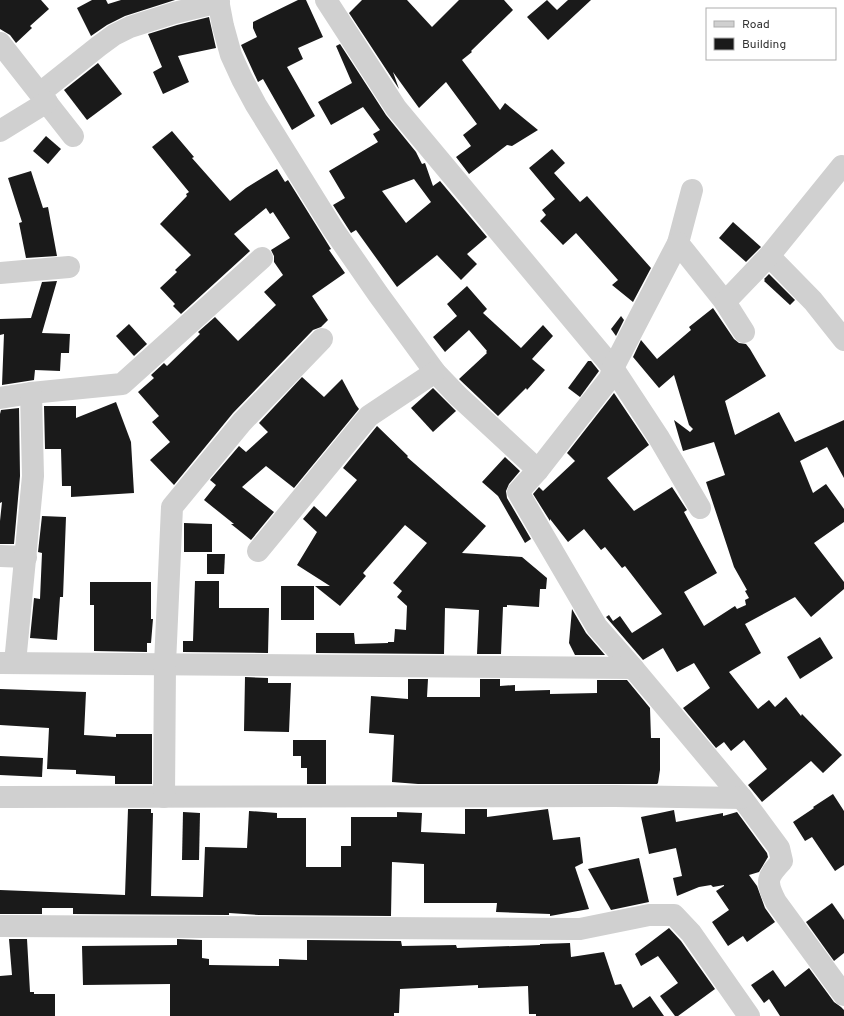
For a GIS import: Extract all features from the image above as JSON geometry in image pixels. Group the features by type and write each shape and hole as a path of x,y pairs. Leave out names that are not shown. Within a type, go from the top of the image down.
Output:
{"street":[{"path":"326,0 396,108 613,368 659,438 700,508"},
{"path":"0,130 43,97 99,46 114,35 130,27 218,1 222,26 231,55 256,105 333,229 435,372 458,396 538,470"},
{"path":"0,43 73,136"},
{"path":"725,302 769,256 842,166"},
{"path":"692,190 678,243 613,368 610,378 538,470 518,492 597,628 634,668 742,798 779,848 782,861 770,874 768,888 776,902 844,995"},
{"path":"678,243 725,302 744,332"},
{"path":"769,256 813,301 844,340"},
{"path":"0,398 31,393 122,384 262,258"},
{"path":"0,273 69,267"},
{"path":"164,797 164,664 172,506 242,422 322,339"},
{"path":"258,551 369,416 435,372"},
{"path":"31,393 33,476 26,557 8,663 634,668"},
{"path":"0,556 26,557"},
{"path":"0,797 742,798"},
{"path":"0,926 580,929 649,915 674,915 691,933 749,1016"}],"building":[{"path":"0,0 41,0 49,9 30,26 32,28 16,43 10,35 0,29"},
{"path":"92,0 106,0 108,4 121,0 175,0 125,16 107,25 91,36 77,8"},
{"path":"298,0 306,0 323,37 298,48 303,59 287,67 315,116 292,130 263,79 258,82 241,45 257,37 253,28 253,22"},
{"path":"362,0 407,0 432,27 459,0 504,0 513,10 471,51 472,52 462,60 500,110 505,103 538,130 512,146 507,145 469,174 456,157 471,146 463,135 477,124 446,82 419,108 393,72 399,89 349,13"},
{"path":"547,0 557,10 568,0 591,0 548,40 527,17"},
{"path":"209,17 216,48 178,56 189,82 163,94 153,72 162,67 148,34"},
{"path":"340,44 386,115 416,152 422,164 425,163 433,186 440,181 487,237 467,254 477,264 461,280 437,255 397,287 356,230 351,233 333,205 345,198 329,171 378,142 373,134 380,130 363,107 331,125 318,102 352,83 336,46","holes":["414,179 431,202 406,223 382,191"]},
{"path":"98,63 122,94 87,120 64,90"},
{"path":"172,131 194,157 192,158 230,201 246,188 277,169 285,182 288,180 331,249 329,250 345,273 312,296 328,320 321,327 313,330 233,413 174,485 150,460 170,442 152,422 159,416 138,392 154,378 151,375 164,363 167,366 200,334 198,332 215,317 238,341 276,305 264,292 283,275 274,262 274,256 271,250 290,238 273,212 270,214 266,208 234,234 250,251 181,314 173,306 175,304 160,288 177,272 175,270 191,255 160,224 187,196 186,194 189,192 152,147"},
{"path":"46,136 61,149 48,164 33,151"},
{"path":"552,149 565,163 554,173 580,202 587,196 651,268 633,302 612,285 618,280 576,233 563,245 540,221 546,215 542,210 555,199 529,168"},
{"path":"31,171 43,208 48,207 57,256 26,258 19,223 22,222 8,178"},
{"path":"733,222 761,247 746,262 719,238"},
{"path":"769,274 795,300 790,305 764,281"},
{"path":"57,281 42,333 70,334 69,353 61,353 60,371 35,370 34,380 2,385 4,334 0,335 0,319 31,318 42,282"},
{"path":"467,286 487,309 483,313 521,348 543,325 553,336 532,359 545,370 527,390 526,388 498,416 459,379 487,353 487,351 469,330 445,352 433,337 457,316 447,304"},
{"path":"713,308 734,339 739,343 746,344 750,349 766,376 725,401 735,435 779,412 795,442 844,420 844,478 827,447 800,461 813,493 826,484 844,509 844,522 814,543 844,582 844,589 811,617 795,597 745,624 761,653 729,672 758,709 769,700 775,707 786,697 801,716 802,714 842,755 823,773 811,761 762,802 748,785 767,769 744,740 731,751 724,742 716,748 683,708 710,688 694,663 677,672 663,648 643,660 606,617 609,615 613,621 620,616 632,633 662,614 625,566 622,568 605,547 601,550 584,529 568,542 550,519 550,521 533,494 539,487 543,491 575,461 567,453 614,393 649,445 607,478 634,511 672,487 687,510 684,512 717,573 684,592 704,626 735,606 737,609 746,605 745,600 749,598 745,591 747,590 734,567 706,482 725,475 714,442 683,451 674,420 690,432 693,429 689,425 674,375 659,388 633,357 641,340 657,359 691,330 689,327"},
{"path":"621,316 624,320 616,336 611,329"},
{"path":"129,324 147,344 134,356 116,336"},
{"path":"588,361 591,361 599,371 580,397 568,388"},
{"path":"302,377 324,397 342,379 359,409 294,488 266,466 242,487 274,512 251,540 204,500 216,485 210,480 239,446 246,452 268,432 259,423"},
{"path":"433,388 456,411 433,432 411,408"},
{"path":"116,402 131,442 134,493 71,497 71,486 62,486 61,449 45,449 44,406 76,406 76,418"},
{"path":"19,408 20,476 14,544 0,544 2,502 0,503 0,414 1,410"},
{"path":"377,426 408,456 407,457 486,526 462,553 522,557 547,578 546,589 540,589 539,607 507,605 507,607 503,607 501,654 477,654 479,610 445,608 444,654 316,653 316,633 354,633 355,644 388,643 394,642 395,629 406,630 407,606 397,597 402,591 393,583 427,543 405,525 363,573 366,576 340,606 315,586 330,586 297,565 317,532 303,519 314,506 326,517 357,480 343,468"},
{"path":"505,457 520,471 509,484 506,491 507,498 531,539 525,543 498,496 482,482"},
{"path":"42,516 66,517 63,597 60,597 57,640 30,638 34,598 40,599 42,553 38,552"},
{"path":"184,523 212,524 212,552 184,552"},
{"path":"207,554 225,554 224,574 207,574"},
{"path":"195,581 219,581 219,608 269,608 268,653 183,652 183,641 193,641"},
{"path":"90,582 151,582 151,619 153,619 151,643 147,643 147,652 94,651 94,605 90,605"},
{"path":"281,586 314,586 314,620 281,620"},
{"path":"572,609 586,633 605,655 575,655 569,643"},
{"path":"820,637 833,658 800,679 787,657"},
{"path":"245,677 268,678 268,683 291,683 289,732 244,731"},
{"path":"408,679 428,679 427,697 480,697 480,679 500,679 500,686 515,685 515,691 550,690 550,694 597,693 597,680 627,680 650,708 651,738 660,738 660,770 658,783 418,784 392,782 394,735 369,733 371,696 408,699"},
{"path":"0,689 86,692 84,735 116,737 116,734 152,734 152,784 115,784 115,776 76,774 76,770 47,769 49,728 0,725"},
{"path":"293,740 326,740 326,784 307,784 307,768 301,768 301,756 293,756"},
{"path":"0,756 43,758 42,777 0,775"},
{"path":"833,794 844,811 844,865 835,871 812,837 805,841 793,822"},
{"path":"128,809 151,809 151,813 153,813 151,896 203,897 205,847 247,848 249,811 277,813 277,818 306,818 306,867 341,867 341,846 351,846 351,817 397,817 397,812 422,813 421,832 465,834 465,809 487,809 487,817 548,809 553,840 580,837 583,863 575,867 589,909 550,916 550,914 496,912 497,903 424,903 424,864 392,862 391,916 259,915 229,913 229,915 73,914 73,908 42,908 42,914 0,914 0,890 125,895"},
{"path":"674,810 676,822 723,813 723,816 737,812 767,853 768,857 759,872 749,875 757,886 765,908 775,922 747,942 743,936 728,946 712,922 729,910 716,891 724,885 699,887 677,896 673,878 682,876 676,848 649,854 641,817"},
{"path":"183,812 200,813 199,860 182,860"},
{"path":"639,858 649,902 611,910 588,869"},
{"path":"832,903 844,920 844,953 834,961 806,922"},
{"path":"669,928 681,941 715,989 678,1016 675,1016 660,996 678,983 658,956 641,966 635,954"},
{"path":"9,939 27,939 30,992 34,992 34,994 55,994 55,1016 0,1016 0,976 12,975"},
{"path":"177,939 202,940 202,958 209,959 209,965 279,966 279,959 307,960 307,940 401,941 402,946 456,945 457,948 570,943 571,957 604,952 615,985 621,984 633,1008 650,996 664,1016 536,1016 536,1014 529,1014 528,986 478,988 478,985 400,989 399,1013 394,1013 394,1016 170,1016 170,984 83,985 82,946 177,945"},
{"path":"809,968 834,1002 844,1010 844,1016 780,1016 769,999 764,1003 751,985 773,970 785,987"}]}
